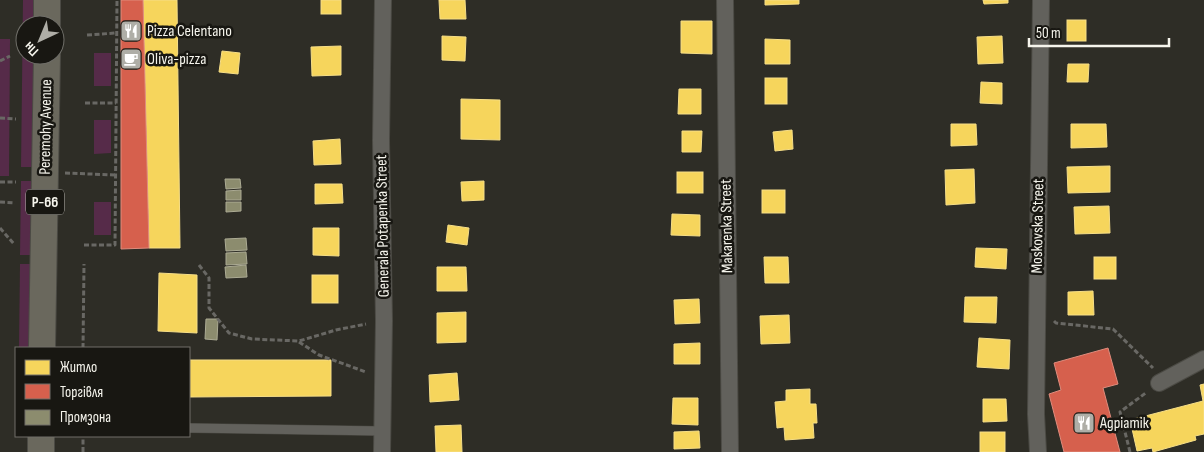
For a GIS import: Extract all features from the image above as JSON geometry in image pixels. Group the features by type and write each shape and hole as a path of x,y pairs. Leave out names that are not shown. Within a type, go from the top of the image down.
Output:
{"main road":[{"path":"47,0 47,15"},
{"name":"Peremohy Avenue","path":"42,347 46,65"},
{"path":"41,437 41,452"}],"street":[{"name":"Generala Potapenka Street","path":"382,452 384,321 381,140 383,0"},
{"name":"Makarenka Street","path":"724,0 730,452"},
{"name":"Moskovska Street","path":"1038,452 1036,414 1041,0"},
{"path":"1159,383 1204,359"}],"lane":[{"path":"190,428 382,431"}],"path":[{"path":"84,245 115,245 117,0"},
{"path":"87,35 116,33"},
{"path":"0,61 10,56"},
{"path":"85,103 116,103"},
{"path":"0,118 16,119"},
{"path":"0,182 16,182"},
{"path":"0,202 15,203"},
{"path":"0,228 14,244"},
{"path":"84,264 84,347"},
{"path":"199,265 209,278 209,308 229,333 252,339 299,341 336,330 384,321"},
{"path":"1037,292 1056,324 1113,329 1154,369 1159,383 1120,412 1130,452"},
{"path":"299,341 319,355 382,377"},
{"path":"82,452 83,437"}],"shaded area":[{"path":"23,0 34,0 34,15 23,15"},
{"path":"0,39 10,39 9,176 0,176"},
{"path":"94,53 111,53 111,86 94,86"},
{"path":"22,65 34,65 34,167 21,167"},
{"path":"94,120 111,120 111,153 94,154"},
{"path":"21,181 34,181 34,255 20,255"},
{"path":"94,202 111,202 111,235 94,235"},
{"path":"20,264 34,264 32,347 19,347"}],"building: Житло":[{"path":"143,0 177,0 180,248 149,248"},
{"path":"321,0 341,0 341,14 321,14"},
{"path":"439,0 465,0 466,19 440,19"},
{"path":"765,0 799,0 799,4 765,5"},
{"path":"983,0 1008,0 1008,3 984,4"},
{"path":"1067,20 1086,20 1086,41 1067,41"},
{"path":"681,21 712,21 712,54 681,53"},
{"path":"442,36 466,37 465,61 442,60"},
{"path":"1002,36 1003,63 978,64 977,37"},
{"path":"765,39 790,40 790,64 765,64"},
{"path":"341,46 341,75 312,76 311,47"},
{"path":"222,51 240,53 238,74 219,72"},
{"path":"1068,64 1089,64 1088,82 1067,82"},
{"path":"765,78 787,78 787,104 765,104"},
{"path":"981,82 1002,83 1002,104 980,103"},
{"path":"679,89 701,89 701,114 678,114"},
{"path":"461,99 500,100 500,140 461,139"},
{"path":"951,124 976,124 977,145 951,146"},
{"path":"1071,124 1106,124 1107,147 1071,148"},
{"path":"792,130 793,149 775,151 773,132"},
{"path":"682,131 702,131 701,152 682,152"},
{"path":"340,139 341,164 314,165 313,141"},
{"path":"1110,166 1110,192 1068,193 1067,167"},
{"path":"974,169 975,203 946,205 945,170"},
{"path":"677,172 703,172 703,193 677,193"},
{"path":"484,181 484,200 462,201 461,182"},
{"path":"315,184 342,184 343,203 315,204"},
{"path":"762,190 785,190 785,213 762,213"},
{"path":"1109,206 1110,233 1075,234 1074,207"},
{"path":"672,214 700,215 700,236 671,235"},
{"path":"448,225 469,228 467,245 446,242"},
{"path":"313,228 339,228 339,256 313,255"},
{"path":"976,248 1007,249 1006,269 975,267"},
{"path":"764,257 788,257 789,283 765,283"},
{"path":"1094,257 1116,257 1116,279 1094,279"},
{"path":"437,267 466,267 467,291 437,291"},
{"path":"159,273 197,275 197,333 158,331"},
{"path":"312,275 338,275 338,303 312,303"},
{"path":"1093,291 1094,315 1068,315 1068,292"},
{"path":"965,297 997,297 996,323 964,322"},
{"path":"699,299 700,323 675,324 674,300"},
{"path":"466,312 466,342 437,343 437,313"},
{"path":"789,315 790,343 761,344 760,316"},
{"path":"979,338 1010,340 1009,369 977,367"},
{"path":"700,343 700,364 674,364 674,344"},
{"path":"190,360 331,360 331,396 190,397"},
{"path":"457,373 459,400 430,402 429,375"},
{"path":"1204,384 1204,434 1195,436 1196,440 1153,452 1152,448 1137,451 1130,420 1203,401 1200,385"},
{"path":"810,389 810,404 816,404 817,423 813,423 814,438 785,440 784,427 777,428 775,402 786,401 786,390"},
{"path":"673,398 698,398 698,425 672,424"},
{"path":"983,399 1006,399 1007,421 983,422"},
{"path":"461,425 462,452 436,452 435,426"},
{"path":"699,431 700,448 674,449 674,432"},
{"path":"980,432 1005,432 1005,452 980,452"}],"building: Торгівля":[{"path":"121,0 143,0 149,248 121,249"},
{"name":"Адріатік","path":"1108,348 1118,384 1103,388 1120,452 1064,452 1049,394 1061,390 1054,363"}],"building: Промзона":[{"path":"225,179 240,179 241,188 226,189"},
{"path":"241,190 241,200 226,200 226,191"},
{"path":"226,202 241,202 241,211 226,212"},
{"path":"246,238 247,250 226,251 225,239"},
{"path":"246,252 247,264 226,265 226,253"},
{"path":"246,265 247,277 226,278 225,267"},
{"path":"206,319 218,319 217,340 205,339"}],"place":[{"name":"Pizza Celentano","path":"131,31"},
{"name":"Oliva-pizza","path":"131,59"},
{"name":"Адріатік","path":"1084,423"}]}
